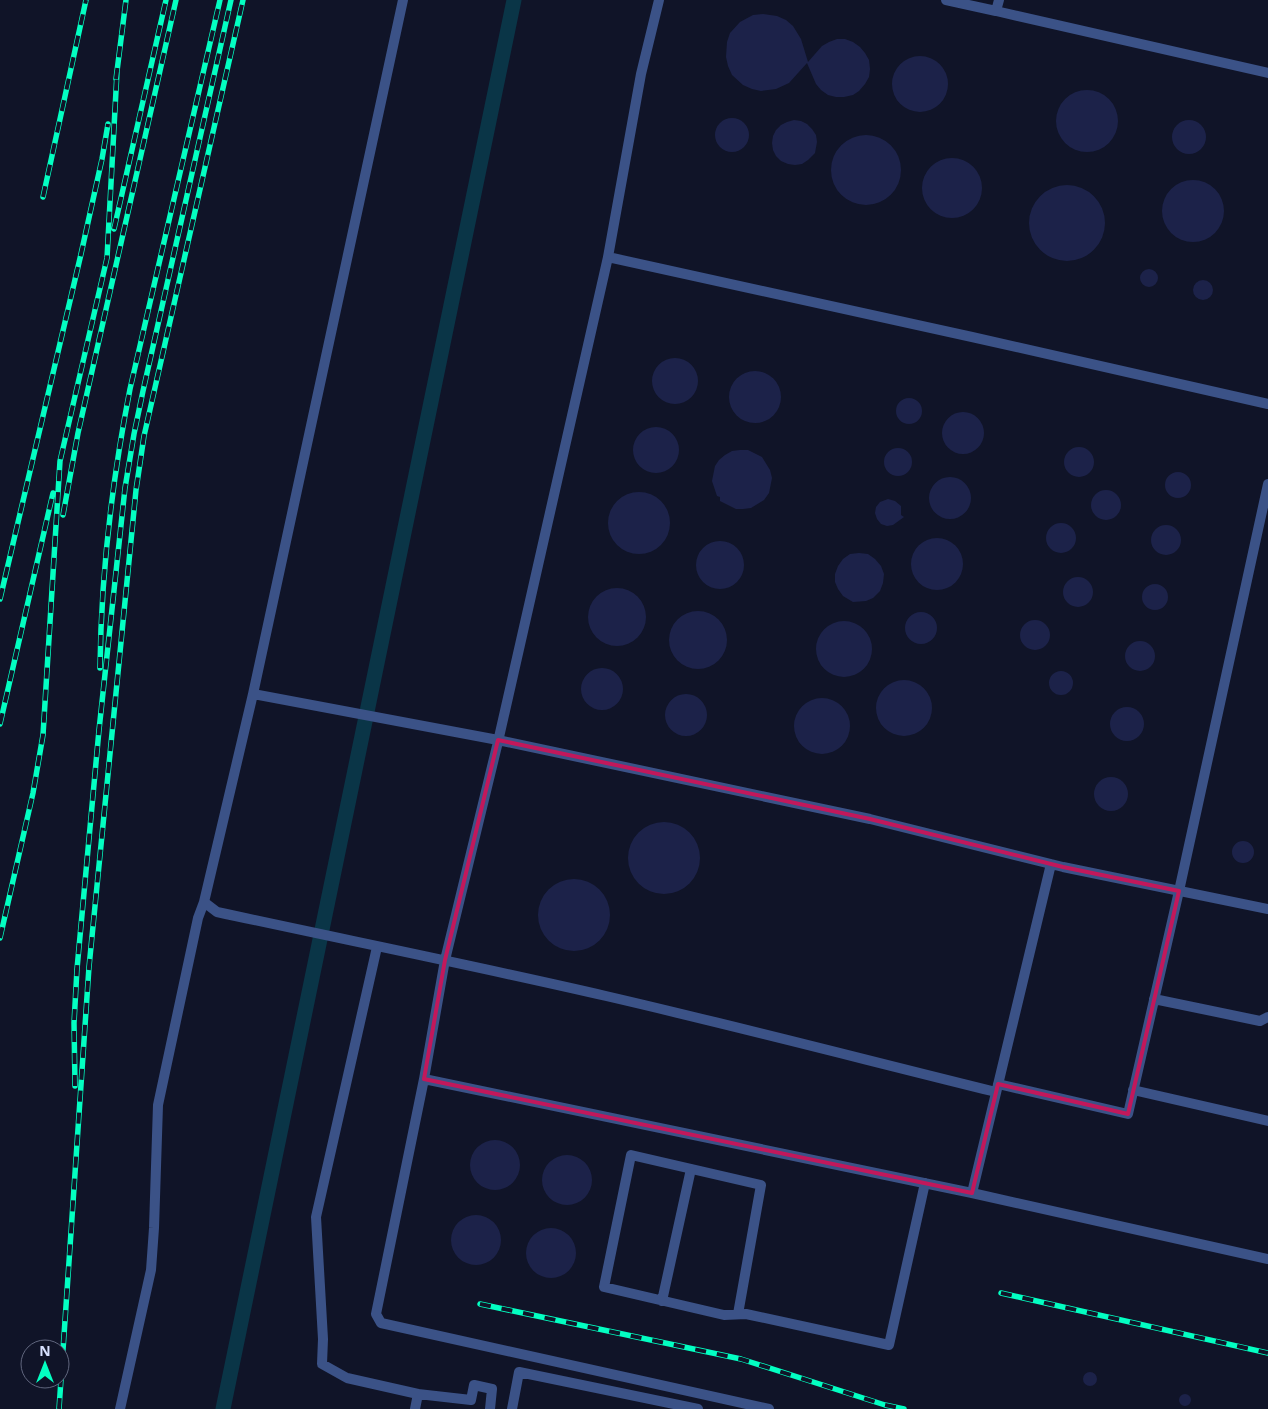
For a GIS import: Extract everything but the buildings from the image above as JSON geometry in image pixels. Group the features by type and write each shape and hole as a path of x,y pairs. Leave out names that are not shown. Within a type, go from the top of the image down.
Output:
{"street":[{"path":"120,1409 151,1270 158,1105 198,918 204,902 253,694 403,0"},
{"path":"659,0 641,74 608,257 498,740 445,960 424,1079 376,1314 381,1323 769,1409"},
{"path":"946,0 1268,73"},
{"path":"996,11 999,0"},
{"path":"608,257 1268,404"},
{"path":"204,902 216,912 608,996 997,1088 1128,1114 1268,484"},
{"path":"253,694 498,740 870,819 1051,864 1268,909"},
{"path":"972,1193 1051,864"},
{"path":"377,947 316,1217 323,1339 322,1364 347,1378 418,1394 471,1400 474,1385 492,1389 490,1409"},
{"path":"1154,999 1260,1021 1268,1016"},
{"path":"424,1079 972,1193 1268,1259"},
{"path":"1133,1090 1268,1121"},
{"path":"738,1314 761,1185 631,1155 604,1287 724,1315 746,1314 889,1345 925,1183"},
{"path":"662,1301 691,1169"},
{"path":"512,1409 519,1372 698,1409"},
{"path":"415,1409 418,1394"}],"highlighted area":[{"path":"498,740 870,819 1063,867 1179,891 1128,1114 998,1084 972,1193 424,1079 445,960"}],"waterway":[{"path":"223,1409 514,0"}],"railway":[{"path":"43,197 86,0"},
{"path":"116,79 126,0"},
{"path":"114,229 166,0"},
{"path":"63,515 78,433 176,0"},
{"path":"100,668 105,563 113,493 130,389 220,0"},
{"path":"75,1086 74,1023 77,969 99,730 125,488 143,391 231,0"},
{"path":"59,1409 89,967 136,490 144,436 243,0"},
{"path":"0,938 33,793 43,735 60,461 107,258 117,72"},
{"path":"0,599 81,254 108,124"},
{"path":"0,724 53,493"},
{"path":"1001,1293 1268,1353"},
{"path":"480,1304 741,1359 885,1405 904,1409"}]}
